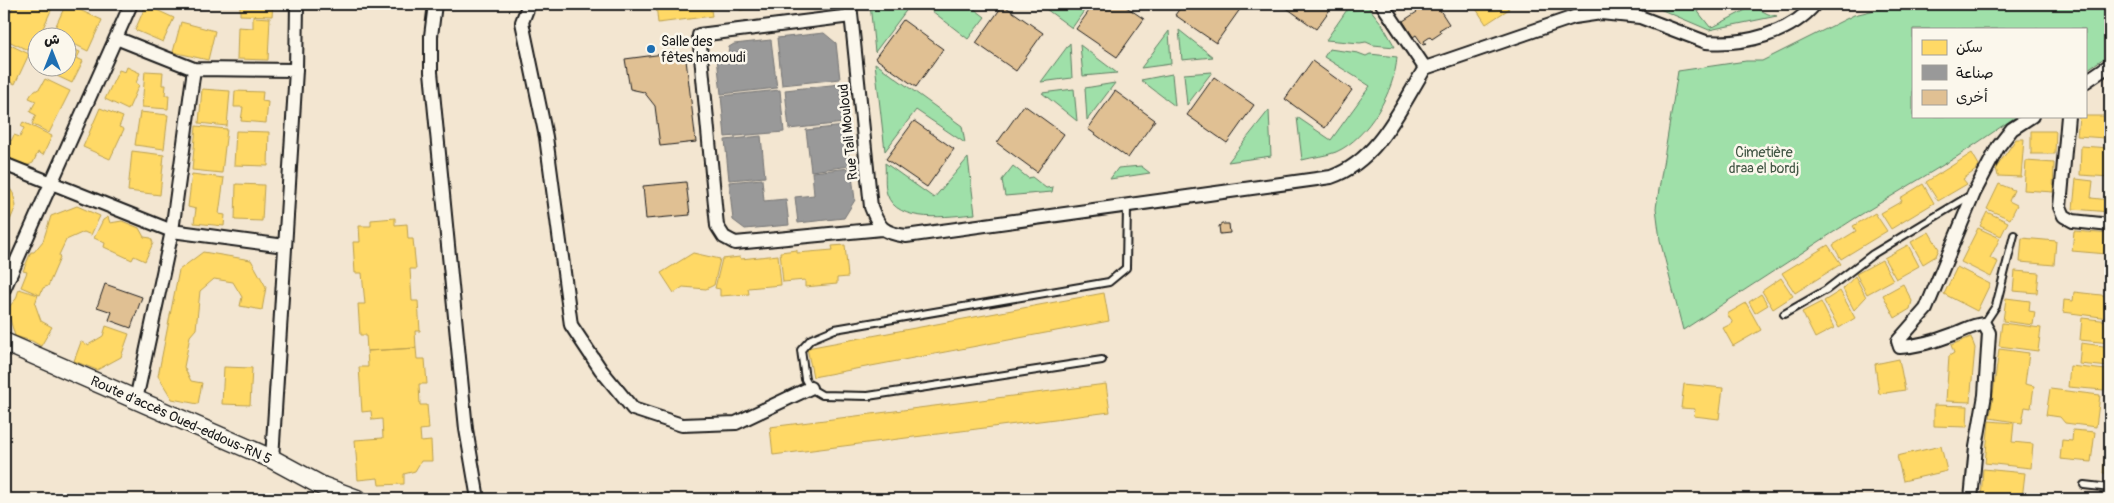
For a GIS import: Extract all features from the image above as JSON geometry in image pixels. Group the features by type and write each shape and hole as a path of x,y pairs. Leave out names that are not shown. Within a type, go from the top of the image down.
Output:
{"main road":[{"name":"Route d'accès Oued-eddous-RN 5","path":"4,342 272,460 322,486 357,499"}],"street":[{"path":"4,289 131,4"},
{"path":"272,460 296,70 297,4"},
{"path":"435,4 431,36 431,72 466,429 478,499"},
{"path":"529,4 522,22 546,137 571,324 601,370 633,409 682,425 736,424 810,388"},
{"path":"1382,4 1425,68"},
{"path":"850,10 699,35 718,226 724,237 735,244 882,229 892,234 906,236 1331,178 1343,173 1366,154 1392,124 1425,68 1574,17 1601,13 1640,17 1706,42 1717,43 1744,40 1776,32 1791,24 1815,4"},
{"name":"Rue Tali Mouloud","path":"850,10 871,208 882,229"},
{"path":"116,38 194,69 296,70"},
{"path":"2086,81 2110,66"},
{"path":"136,400 172,231 194,69"},
{"path":"1971,499 1976,446 1985,395 1989,333 1984,324 1973,325 1941,339 1920,345 1900,347 1898,341 1917,321 1931,300 1974,193 2004,138 2012,129 2029,118"},
{"path":"2068,118 2060,207 2064,216 2073,221 2110,225"},
{"path":"4,164 172,231 285,246"}],"lane":[{"path":"1784,314 1826,290 1873,254 1974,193"},
{"path":"1102,360 868,396 822,395 810,388 805,379 801,350 811,339 835,329 1109,282 1126,268 1127,206"},
{"path":"1984,324 1996,306 2014,236"},
{"path":"2084,485 2110,488"}],"green space":[{"path":"870,4 911,4 875,52"},
{"path":"923,4 968,4 985,17 968,39"},
{"path":"1039,4 1081,4 1086,8 1072,28"},
{"path":"1351,4 1366,4 1382,24 1395,47 1373,45 1366,42 1326,40"},
{"path":"1648,4 1692,4 1710,27 1753,6 1768,14 1777,16 1709,30"},
{"name":"Cimetière draa el bordj","path":"1900,4 2110,4 2110,54 2086,70 2086,28 1912,28 1912,118 2014,118 1958,156 1857,217 1683,330 1660,240 1656,208 1678,71 1746,61 1762,61 1854,15"},
{"path":"1179,30 1213,57 1182,60"},
{"path":"1169,31 1171,64 1141,68"},
{"path":"1070,43 1072,78 1041,82"},
{"path":"1080,45 1117,73 1083,76"},
{"path":"1329,49 1366,56 1370,54 1397,57 1395,70 1391,84 1378,112 1359,136 1336,152 1302,160 1297,117 1331,140 1370,86 1324,57"},
{"path":"875,63 962,126 965,143 916,110 885,151"},
{"path":"1212,72 1187,105 1184,74"},
{"path":"1172,74 1175,106 1141,80"},
{"path":"1115,83 1087,120 1085,88"},
{"path":"1074,89 1077,121 1042,93"},
{"path":"1269,110 1271,156 1228,162"},
{"path":"968,158 975,214 939,217 913,214 901,210 893,204 887,194 885,163 934,198"},
{"path":"1013,166 1028,178 1032,177 1046,188 1053,187 1052,192 1005,196 1002,180"},
{"path":"1141,166 1150,173 1110,179 1118,168"}],"building: سكن":[{"path":"14,4 54,4 43,28 28,28 28,50 4,39 4,28"},
{"path":"66,4 102,20 88,51 78,46 78,28 55,28"},
{"path":"240,4 273,4 272,16 240,15"},
{"path":"656,4 710,4 712,16 658,23"},
{"path":"739,4 789,4 740,10"},
{"path":"1473,4 1505,4 1509,9 1486,24"},
{"path":"146,5 174,18 163,42 135,30"},
{"path":"253,17 270,18 268,60 237,59 238,27 253,28"},
{"path":"181,22 215,31 208,60 173,52"},
{"path":"4,42 28,54 28,56 15,84 4,79"},
{"path":"78,58 83,61 78,71"},
{"path":"127,67 140,73 136,83 139,85 128,110 105,99 119,70 125,72"},
{"path":"145,71 163,72 162,85 166,85 165,95 169,95 168,109 142,107"},
{"path":"61,78 74,78 72,83"},
{"path":"45,79 70,91 49,133 32,124 36,115 30,112 36,101 29,98 32,93 40,88"},
{"path":"202,89 230,91 227,126 199,123"},
{"path":"235,91 263,92 262,101 268,102 266,123 241,121 243,107 234,107"},
{"path":"100,108 123,117 119,127 124,129 110,159 83,147"},
{"path":"2105,110 2110,111 2110,133 2105,132 2105,138 2077,136 2079,118 2105,116"},
{"path":"140,112 168,115 164,149 135,145"},
{"path":"23,122 52,136 43,155 38,152 33,163 28,165 23,165 5,157 7,152 4,151 5,138 11,141 14,135 20,137 24,128 21,126"},
{"path":"196,126 227,129 222,173 192,170"},
{"path":"236,131 269,132 268,166 234,165"},
{"path":"2031,131 2056,131 2055,154 2031,154"},
{"path":"2016,139 2024,139 2021,177 1998,176 1996,168"},
{"path":"2081,146 2110,148 2110,177 2080,175"},
{"path":"132,151 164,155 160,195 128,191"},
{"path":"1972,153 1979,165 1976,170 1963,179 1967,184 1938,201 1926,182"},
{"path":"2026,161 2054,163 2053,192 2024,190"},
{"path":"192,174 224,178 219,214 225,215 224,226 194,223 196,209 188,207"},
{"path":"2076,179 2093,181 2091,198 2110,200 2110,212 2073,209"},
{"path":"4,180 13,193 16,206 4,235"},
{"path":"236,184 264,185 262,221 235,220"},
{"path":"1923,184 1934,203 1891,229 1881,213 1902,201 1900,198"},
{"path":"1999,184 2014,190 2009,201 2017,205 2010,219 1987,209"},
{"path":"77,206 100,216 91,235 84,232 66,240 48,286 43,288 40,295 21,287 27,272 23,271 31,252 34,252 43,241 51,216"},
{"path":"1987,212 2008,222 2001,236 1980,226"},
{"path":"1875,213 1887,231 1841,259 1833,245 1856,231 1853,226"},
{"path":"108,217 110,223 122,221 139,228 144,237 151,238 153,243 145,261 134,256 132,260 104,247 105,243 94,238 103,220"},
{"path":"395,218 395,225 407,224 408,239 413,239 416,269 410,269 412,301 418,301 420,331 415,331 416,348 367,351 366,335 360,335 358,304 365,304 362,273 355,273 353,242 360,242 359,226 371,226 371,220"},
{"path":"1978,228 2000,238 1990,258 1998,262 1991,277 1961,262"},
{"path":"2074,231 2110,234 2110,266 2106,265 2107,254 2072,251"},
{"path":"1929,232 1939,249 1936,256 1923,264 1911,242"},
{"path":"2022,238 2056,241 2054,265 2020,262"},
{"path":"845,245 848,277 837,278 837,284 805,287 805,280 783,282 780,252 797,250 797,253 833,250 832,246"},
{"path":"1828,245 1841,264 1795,293 1782,273"},
{"path":"1908,245 1919,266 1896,279 1884,258"},
{"path":"203,252 251,260 266,287 262,310 240,306 242,297 233,282 214,279 200,291 196,329 190,336 184,367 191,381 202,383 198,404 172,399 158,376 179,270"},
{"path":"693,253 720,259 714,285 706,289 683,287 674,293 661,273"},
{"path":"778,255 781,285 748,288 749,294 720,296 720,289 715,288 722,259"},
{"path":"1882,260 1893,280 1867,294 1856,274"},
{"path":"1957,267 1990,284 1977,311 1944,294"},
{"path":"2015,271 2039,273 2037,293 2013,291"},
{"path":"1855,276 1866,297 1854,310 1843,289"},
{"path":"1781,278 1793,296 1773,309 1762,291"},
{"path":"1903,284 1912,301 1910,309 1895,318 1883,295"},
{"path":"19,289 38,295 35,304 41,321 52,327 41,346 15,336 7,309 16,299"},
{"path":"1840,291 1855,318 1839,328 1824,301"},
{"path":"2074,292 2110,296 2109,318 2063,312 2064,300 2073,301"},
{"path":"1104,293 1109,321 813,377 807,348"},
{"path":"1761,294 1768,305 1755,313 1749,302"},
{"path":"2006,298 2030,301 2029,311 2035,312 2033,325 2003,321"},
{"path":"1821,302 1834,328 1815,338 1802,312"},
{"path":"1746,303 1761,330 1733,346 1723,328 1733,323 1727,314"},
{"path":"2082,318 2110,321 2110,343 2080,340"},
{"path":"2002,323 2041,328 2038,351 1999,346"},
{"path":"106,326 129,334 121,357 97,370 74,361 81,342 88,345 103,336"},
{"path":"1971,337 1975,348 1970,402 1946,401 1949,356 1954,353 1951,345"},
{"path":"2081,343 2110,347 2110,367 2079,364"},
{"path":"416,348 417,359 425,359 427,384 419,384 420,405 427,405 429,429 420,430 421,442 431,441 432,461 421,461 415,471 404,474 404,484 379,485 378,478 358,480 355,440 383,438 382,419 372,420 371,411 362,412 359,367 368,367 367,351"},
{"path":"1999,349 2029,353 2025,384 2034,386 2031,408 2025,407 2022,423 1990,418"},
{"path":"1899,359 1905,390 1879,394 1875,364"},
{"path":"2070,366 2106,370 2104,390 2068,387"},
{"path":"224,367 252,368 250,405 222,404"},
{"path":"1106,384 1110,412 773,455 770,427"},
{"path":"1684,384 1723,388 1719,419 1694,416 1695,409 1681,408"},
{"path":"2050,389 2100,395 2096,427 2065,423 2060,417 2046,415"},
{"path":"1934,405 1968,406 1967,427 1934,426"},
{"path":"1989,421 2014,423 2012,442 2033,444 2031,468 1985,463"},
{"path":"2073,430 2095,432 2091,462 2060,459 2062,440 2072,441"},
{"path":"2107,435 2110,435 2110,474 2103,473"},
{"path":"1941,446 1947,471 1903,481 1897,456"},
{"path":"1983,469 2025,473 2022,499 1981,499"}],"building: صناعة":[{"path":"824,33 836,43 840,79 782,85 777,38"},
{"path":"771,40 777,88 721,94 717,58 728,57 729,47 734,44"},
{"path":"840,84 844,123 789,129 785,90"},
{"path":"780,90 784,132 725,137 721,96"},
{"path":"845,126 850,166 811,171 806,130"},
{"path":"761,136 765,177 729,180 725,140"},
{"path":"851,168 855,200 844,218 798,223 795,197 814,195 812,172"},
{"path":"762,179 764,201 786,199 789,225 745,229 733,220 729,182"}],"building: أخرى":[{"path":"1094,4 1122,4 1144,19 1117,57 1076,29"},
{"path":"1183,4 1243,5 1216,43 1175,15"},
{"path":"1281,4 1334,4 1316,29"},
{"path":"1413,4 1436,4 1449,24 1439,30 1441,33 1432,39 1430,37 1424,41 1426,44 1423,45 1416,35 1413,37 1403,21 1417,12"},
{"path":"1003,5 1043,33 1016,71 976,43"},
{"path":"903,20 943,49 916,87 875,58"},
{"path":"679,52 686,60 696,142 660,146 655,106 644,92 630,89 625,59"},
{"path":"1312,61 1352,90 1325,128 1285,99"},
{"path":"1214,77 1254,105 1227,143 1187,115"},
{"path":"1115,91 1155,120 1128,158 1088,129"},
{"path":"1024,105 1064,134 1037,172 997,143"},
{"path":"914,121 954,149 927,187 886,159"},
{"path":"686,182 690,215 646,219 643,186"},
{"path":"1229,224 1230,233 1220,234 1219,226"},
{"path":"105,284 142,297 131,328 109,320 112,312 97,307"}],"place":[{"name":"Salle des fêtes hamoudi","path":"651,49"}]}
